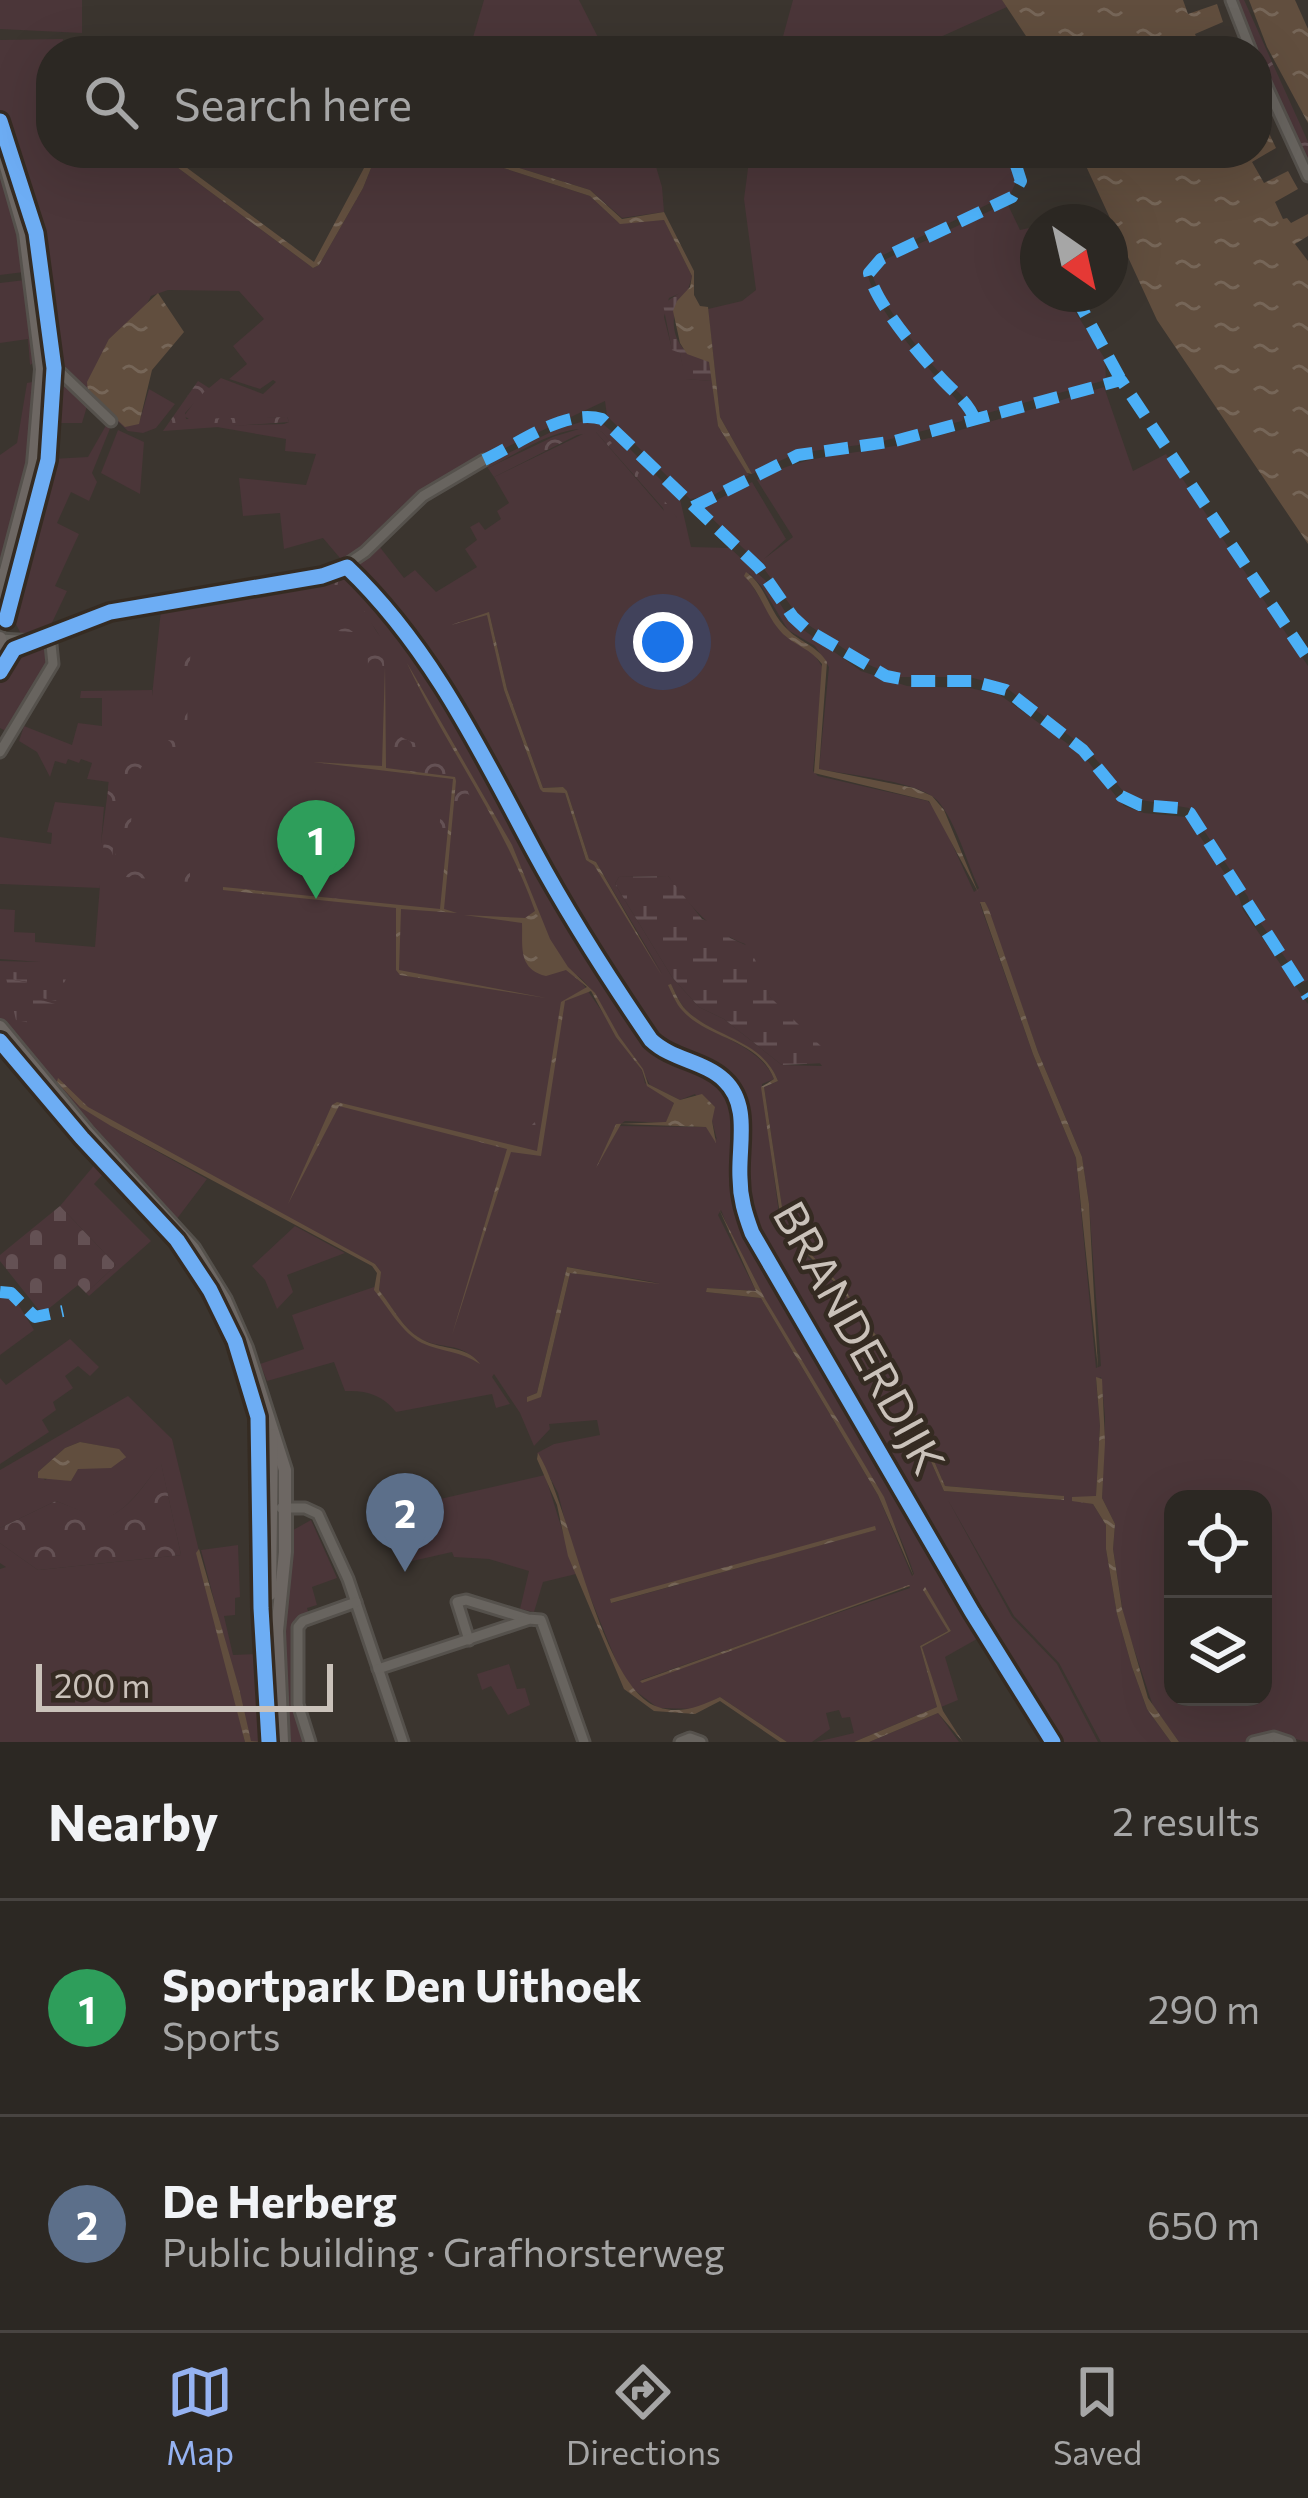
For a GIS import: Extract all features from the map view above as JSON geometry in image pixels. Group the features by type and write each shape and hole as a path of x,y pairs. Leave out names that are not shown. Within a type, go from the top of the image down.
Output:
{"main road":[{"path":"0,146 25,233 42,369 34,464 0,593"},
{"path":"0,1027 193,1248 225,1300 246,1348 282,1450 277,1631 282,1742"}],"street":[{"path":"1231,0 1245,36"},
{"path":"1272,98 1308,176"},
{"path":"42,369 61,373 111,422"},
{"path":"0,643 36,641 130,607 337,572 423,496 484,460"},
{"path":"0,752 53,664 50,635"},
{"path":"279,1508 305,1508 318,1514 356,1602 403,1742"},
{"path":"470,1640 457,1603 466,1600 541,1620 584,1742"},
{"path":"310,1742 298,1704 298,1627 356,1602"},
{"path":"378,1670 528,1619"},
{"path":"979,1621 1053,1742"},
{"path":"1252,1742 1274,1737 1289,1742"}],"green space":[{"path":"0,0 82,0 82,33 0,29"},
{"path":"484,0 579,0 597,36 473,36"},
{"path":"793,0 1002,0 1007,7 943,36 783,36"},
{"path":"1233,0 1244,0 1260,36 1249,36"},
{"path":"36,39 36,168 178,168 313,268 319,265 371,168 503,168 590,196 618,222 664,220 692,276 688,290 669,298 664,317 672,349 680,353 686,379 713,381 718,426 749,475 712,496 690,499 607,416 605,401 437,480 345,564 323,538 284,549 280,513 243,516 239,478 306,485 316,454 285,451 286,439 211,426 284,424 289,422 287,417 192,421 184,416 206,386 221,378 263,394 276,382 260,389 229,379 247,364 233,346 264,319 239,291 168,290 151,296 145,308 109,339 140,420 149,389 175,404 156,428 128,431 57,365 35,215 0,114 0,40"},
{"path":"1272,62 1308,142 1308,170 1272,88"},
{"path":"519,168 656,168 664,212 622,218 590,190"},
{"path":"748,168 1014,168 1018,178 1011,193 877,258 867,269 892,322 964,408 962,421 875,443 797,453 752,474 720,417 708,309 742,301 756,290 744,199"},
{"path":"0,169 22,244 24,272 0,275"},
{"path":"1007,203 1020,230 1020,312 1075,312 1105,359 1106,380 984,414 921,351 891,310 873,277 886,259"},
{"path":"25,280 36,361 30,365 28,339 0,343 0,283"},
{"path":"688,290 674,317 675,332 684,349 709,362 713,381 685,379 680,353 672,350 663,304"},
{"path":"56,374 88,403 82,423 55,423"},
{"path":"37,381 29,466 0,563 0,455 17,443 27,383"},
{"path":"198,381 206,386 205,391 185,413 186,419 287,417 289,422 163,431"},
{"path":"1104,387 1133,471 1166,454 1308,666 1308,980 1303,983 1189,808 1129,798 1088,750 1004,686 969,677 897,677 867,664 801,620 762,566 701,508 752,482 786,539 764,559 793,537 757,480 794,464 933,437"},
{"path":"584,421 603,424 680,499 691,547 730,548 766,581 791,621 861,671 907,686 970,688 1000,695 1082,754 1124,806 1187,817 1238,893 1243,910 1308,1004 1308,1742 1274,1734 1247,1742 1179,1742 1153,1706 1124,1619 1113,1549 1115,1524 1102,1498 1105,1417 1101,1377 1096,1380 1100,1426 1096,1497 1072,1500 1093,1504 1106,1525 1117,1614 1132,1667 1147,1709 1171,1742 1101,1742 1059,1663 1014,1616 948,1500 1012,1617 1057,1664 1098,1742 1060,1742 1045,1725 1035,1700 988,1632 984,1616 976,1615 758,1237 743,1192 744,1121 738,1094 723,1075 651,1036 552,880 435,668 351,568 379,546 404,578 415,570 436,592 477,567 465,549 477,540 470,527 479,522 485,530 501,519 497,511 509,503 494,477 587,432 596,432 666,513 677,518 602,432 589,429 559,433 488,468 486,464 555,430","holes":["749,573 788,630 815,646 829,667 819,769 916,788 938,801 979,888 974,892 928,801 813,771 823,668 812,651 780,630","489,612 507,689 543,788 567,791 589,859 596,862 663,975 594,864 586,860 565,793 540,789 504,690","668,876 701,916 745,944 770,997 822,1066 782,1065 724,1019 699,1007 672,977 615,884 619,877","985,902 1038,1052 1082,1157 1101,1366 1096,1368 1076,1158 1033,1054 980,904","671,985 697,1019 749,1048 771,1067 778,1081 764,1087 785,1227 845,1290 884,1347 945,1486 1063,1496 1064,1500 944,1491 881,1348 843,1291 788,1238 779,1214 762,1084 774,1079 751,1052 701,1024 676,1001"]},
{"path":"108,422 111,426 92,473 97,482 89,501 71,492 57,523 79,534 55,586 67,591 48,631 21,634 15,622 14,593 51,459 88,457"},
{"path":"589,426 602,432 668,505 677,518 682,548 674,545 663,508 596,432 577,435 494,477 488,468 553,437"},
{"path":"118,430 144,442 140,494 101,473"},
{"path":"348,571 409,637 434,674 555,892 645,1036 664,1051 716,1076 733,1095 740,1121 739,1193 753,1238 984,1635 945,1657 958,1700 941,1707 922,1647 951,1631 924,1587 948,1631 920,1646 937,1707 854,1742 816,1742 854,1733 850,1717 842,1718 839,1710 826,1713 830,1729 812,1742 787,1742 720,1697 696,1709 658,1708 625,1683 574,1557 558,1493 537,1453 554,1444 600,1435 597,1420 549,1424 550,1429 534,1446 520,1413 494,1374 510,1404 496,1408 492,1394 396,1412 374,1395 345,1391 334,1362 267,1381 260,1364 304,1349 292,1315 374,1287 397,1317 379,1290 381,1272 375,1264 111,1126 207,1179 176,1220 70,1107 0,1018 0,961 40,962 0,959 0,909 15,910 14,932 35,933 35,942 95,947 100,888 0,884 0,837 51,844 52,833 47,832 55,802 104,807 101,843 109,782 87,779 92,763 81,759 79,763 68,759 66,764 55,761 50,777 37,752 19,741 24,726 72,745 78,723 102,726 102,698 80,698 81,691 152,690 152,696 161,610 222,596 351,598 380,636 338,576","holes":["577,975 595,995 615,1031","643,1072 650,1085 680,1100 695,1094 712,1121 717,1140 707,1127 618,1126 625,1121 666,1123 674,1103 645,1083","721,1210 765,1303 872,1480 912,1576 878,1495 761,1298 706,1292 708,1288 756,1291 718,1215","567,1267 659,1283 570,1273 541,1397 527,1397 537,1393","401,1321 425,1341 460,1349 479,1363 459,1351 415,1339","875,1527 612,1603 610,1600","909,1586 910,1588 640,1681"]},
{"path":"338,576 376,631 384,669 368,666 367,633 294,628 294,621 347,625 348,612 358,614 342,607 342,600 222,596"},
{"path":"229,616 230,622 246,621 245,627 193,628 188,749 228,750 244,761 169,754 168,740 175,741 177,734 186,630 180,629 188,621"},
{"path":"41,647 49,650 50,661 10,733 0,728 0,679 13,669 20,654"},
{"path":"393,730 445,757 474,809 453,811 455,777 387,769 386,733"},
{"path":"147,757 136,777 126,867 190,873 190,882 113,876 126,763"},
{"path":"110,766 122,768 110,876 101,874"},
{"path":"406,774 453,779 448,838 439,837 442,788 405,784"},
{"path":"668,876 702,919 722,926 730,938 750,947 770,997 824,1049 826,1063 782,1065 724,1019 699,1007 672,977 615,884 619,877"},
{"path":"12,972 46,974 44,983 58,975 67,977 62,987 9,979 61,989 56,1001 13,992 55,1004 50,1017 18,1008 49,1020 46,1026 16,1020 6,978"},
{"path":"544,1115 536,1152 487,1139 495,1128 525,1130"},
{"path":"97,1162 106,1171 94,1184 151,1241 89,1296 86,1293 116,1265 60,1206"},
{"path":"60,1206 116,1265 86,1293 78,1285 42,1314 0,1255"},
{"path":"295,1226 345,1253 287,1275 293,1292 277,1309 265,1280 252,1266"},
{"path":"0,1293 15,1299 34,1330 0,1355"},
{"path":"70,1339 99,1367 90,1376 78,1366 65,1376 73,1388 53,1402 56,1410 42,1420 49,1432 0,1464 0,1378 6,1385"},
{"path":"128,1396 172,1439 245,1742 0,1742 0,1569 6,1567 0,1563 0,1543 38,1570 181,1555 161,1464 128,1504 102,1520 56,1501 0,1528 0,1470","holes":["80,1442 112,1448 77,1470 71,1481 45,1480 38,1472 65,1448"]},
{"path":"161,1463 181,1555 38,1570 0,1543 0,1528 56,1501 102,1519 112,1515 136,1496"},
{"path":"545,1475 576,1574 543,1582 534,1612 520,1609 529,1571 489,1559 454,1557 452,1552 399,1564 390,1514"},
{"path":"311,1520 337,1578 312,1587 317,1605 307,1608 309,1615 294,1620 292,1706 304,1742 287,1742 282,1622 288,1533"},
{"path":"238,1545 240,1597 235,1598 235,1615 224,1616 233,1655 256,1654 258,1597 266,1742 251,1742 201,1550"},
{"path":"509,1664 517,1689 525,1688 530,1705 508,1715 491,1686 482,1690 477,1674"},
{"path":"938,1713 959,1742 869,1742"}],"water":[{"path":"1002,0 1183,0 1188,14 1217,4 1223,22 1196,36 1026,36"},
{"path":"1249,0 1295,0 1308,29 1308,123 1272,56 1272,36 1263,36"},
{"path":"178,168 187,168 314,262 364,168 371,168 319,265 313,268"},
{"path":"503,168 519,168 590,190 622,219 664,212 694,271 694,295 700,306 708,307 720,417 752,474 718,426 709,362 687,354 680,343 673,311 692,276 664,220 620,224 590,196"},
{"path":"1087,168 1255,168 1264,183 1288,171 1298,189 1275,202 1283,219 1291,223 1308,214 1308,236 1295,244 1308,261 1308,544 1157,320 1128,257 1128,204 1104,204"},
{"path":"158,293 184,332 152,370 139,424 125,427 88,393 87,382 109,339"},
{"path":"746,572 782,623 827,662 819,769 932,796 944,810 978,892 929,801 814,773 822,664 777,627 744,576"},
{"path":"489,612 507,689 543,788 567,791 589,859 596,862 662,976 594,865 586,860 565,793 540,789 504,690 487,615 451,625"},
{"path":"407,663 512,845 550,939 568,967 595,993 643,1069 648,1084 680,1100 702,1094 715,1107 716,1143 706,1127 621,1124 596,1168 616,1124 666,1122 674,1103 647,1086 642,1070 616,1037 591,991 565,1001 541,1156 511,1152 452,1335 507,1149 339,1106 288,1204 337,1102 537,1151 561,1002 587,987 566,970 546,976 530,968 524,955 522,923 464,915 525,918 535,911 491,816"},
{"path":"385,667 386,768 455,777 456,781 444,909 457,913 401,909 399,970 546,998 400,975 396,970 396,908 223,890 440,909 453,779 313,762 382,766"},
{"path":"980,902 989,910 1038,1052 1082,1157 1098,1369 1076,1158 1033,1054"},
{"path":"671,984 686,1010 749,1047 771,1067 778,1081 764,1087 785,1227 845,1290 884,1347 945,1486 1064,1496 1064,1500 944,1491 881,1348 843,1291 782,1228 761,1087 774,1079 767,1066 745,1047 693,1020 676,1002"},
{"path":"58,1078 88,1107 375,1264 381,1272 379,1290 412,1333 426,1342 467,1353 480,1364 422,1343 408,1333 374,1290 377,1273 372,1266 111,1126 80,1107"},
{"path":"719,1209 764,1297 884,1497 914,1577 878,1495 761,1298 706,1292 707,1288 756,1291"},
{"path":"567,1267 660,1284 570,1273 541,1397 527,1402 527,1397 537,1393"},
{"path":"1096,1377 1102,1379 1102,1498 1115,1524 1113,1549 1122,1608 1148,1698 1179,1742 1171,1742 1147,1709 1132,1667 1117,1614 1106,1525 1093,1504 1072,1501 1072,1497 1096,1496 1100,1426"},
{"path":"80,1442 119,1449 126,1457 111,1468 78,1469 71,1481 38,1478 38,1472 65,1448"},
{"path":"538,1453 604,1633 638,1693 658,1707 674,1710 720,1697 787,1742 780,1742 720,1701 695,1714 654,1711 624,1689 568,1556 557,1505"},
{"path":"875,1526 876,1530 611,1603 610,1599"},
{"path":"199,1549 251,1741 262,1742 245,1742 196,1553"},
{"path":"909,1585 642,1683 640,1681"},
{"path":"925,1587 951,1631 922,1647 943,1711 963,1742 938,1713 869,1742 854,1742 937,1707 920,1646 948,1631"}],"marked path":[{"path":"975,420 898,327 869,273 881,259 1012,197 1021,181 1017,168"},
{"path":"1084,312 1121,380"},
{"path":"693,507 798,455 895,441 1121,380 1308,659"},
{"path":"484,460 557,423 602,419 759,568 806,629 886,676 972,681 1006,690 1083,750 1121,796 1140,805 1190,813 1308,997"},
{"path":"0,1292 11,1293 35,1317 63,1311"}],"cycle path":[{"path":"0,121 36,233 54,368 48,460 6,620"},
{"name":"BRANDERDIJK","path":"0,672 14,649 110,612 322,576 347,567 429,665 561,900 651,1040 716,1074 732,1090 740,1114 741,1192 752,1233 1053,1742"},
{"path":"0,1041 177,1240 210,1290 235,1341 258,1417 269,1742"}],"place":[{"name":"Sportpark Den Uithoek","path":"316,899"},
{"name":"De Herberg","path":"405,1572"}]}
